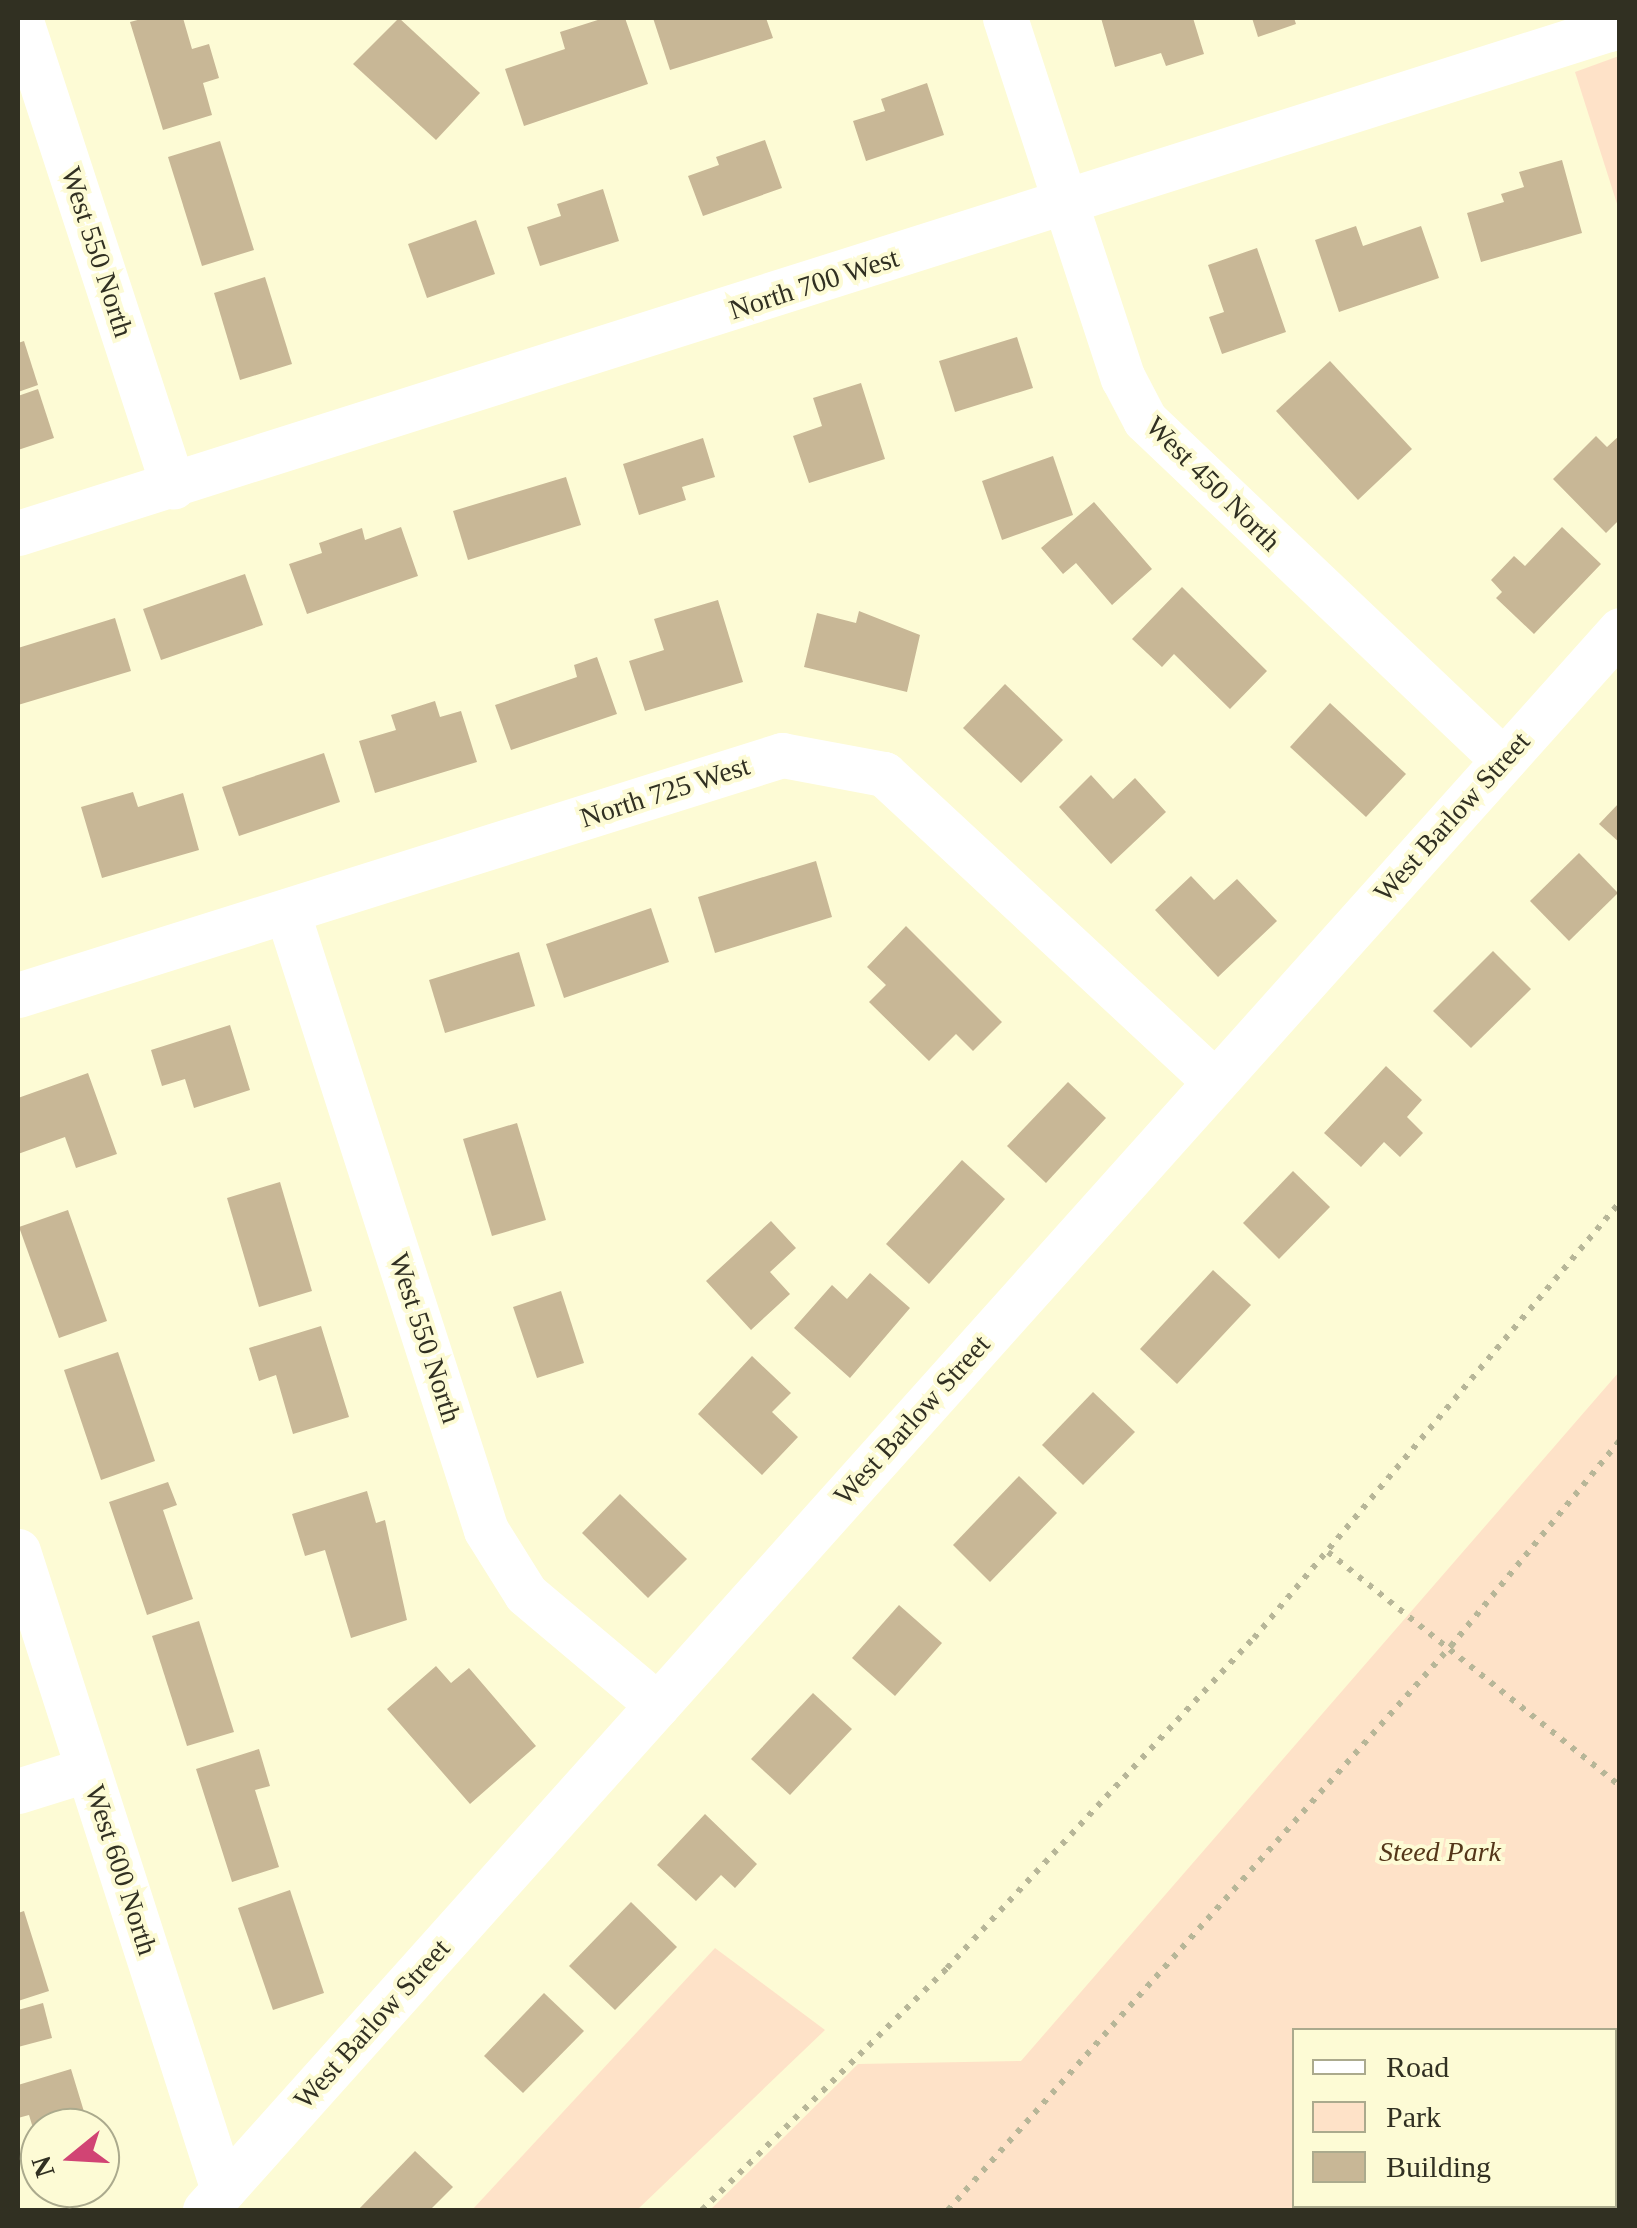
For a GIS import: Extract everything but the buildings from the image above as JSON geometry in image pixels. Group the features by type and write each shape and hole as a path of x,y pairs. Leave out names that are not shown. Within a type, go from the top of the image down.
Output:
{"street":[{"name":"West 550 North","path":"20,18 173,487"},
{"name":"West 450 North","path":"1005,18 1069,204 1122,378 1145,420 1503,760"},
{"name":"North 700 West","path":"18,534 1069,204 1607,23"},
{"name":"West Barlow Street","path":"214,2200 1620,630"},
{"name":"North 725 West","path":"18,996 782,754 884,774 1215,1082"},
{"name":"West 550 North","path":"287,911 486,1530 526,1594 658,1705"},
{"name":"West 600 North","path":"18,1550 88,1769 214,2200"},
{"path":"18,1791 88,1769"}],"path":[{"path":"702,2210 947,1968 1328,1552 1620,1202"},
{"path":"948,2210 1451,1646 1620,1440"},
{"path":"1328,1552 1451,1646 1620,1786"}],"green space":[{"path":"1620,56 1619,210 1575,72"},
{"name":"Steed Park","path":"1619,1372 1619,2210 710,2210 858,2064 1021,2061"},
{"path":"715,1948 825,2030 637,2210 472,2210"}]}
